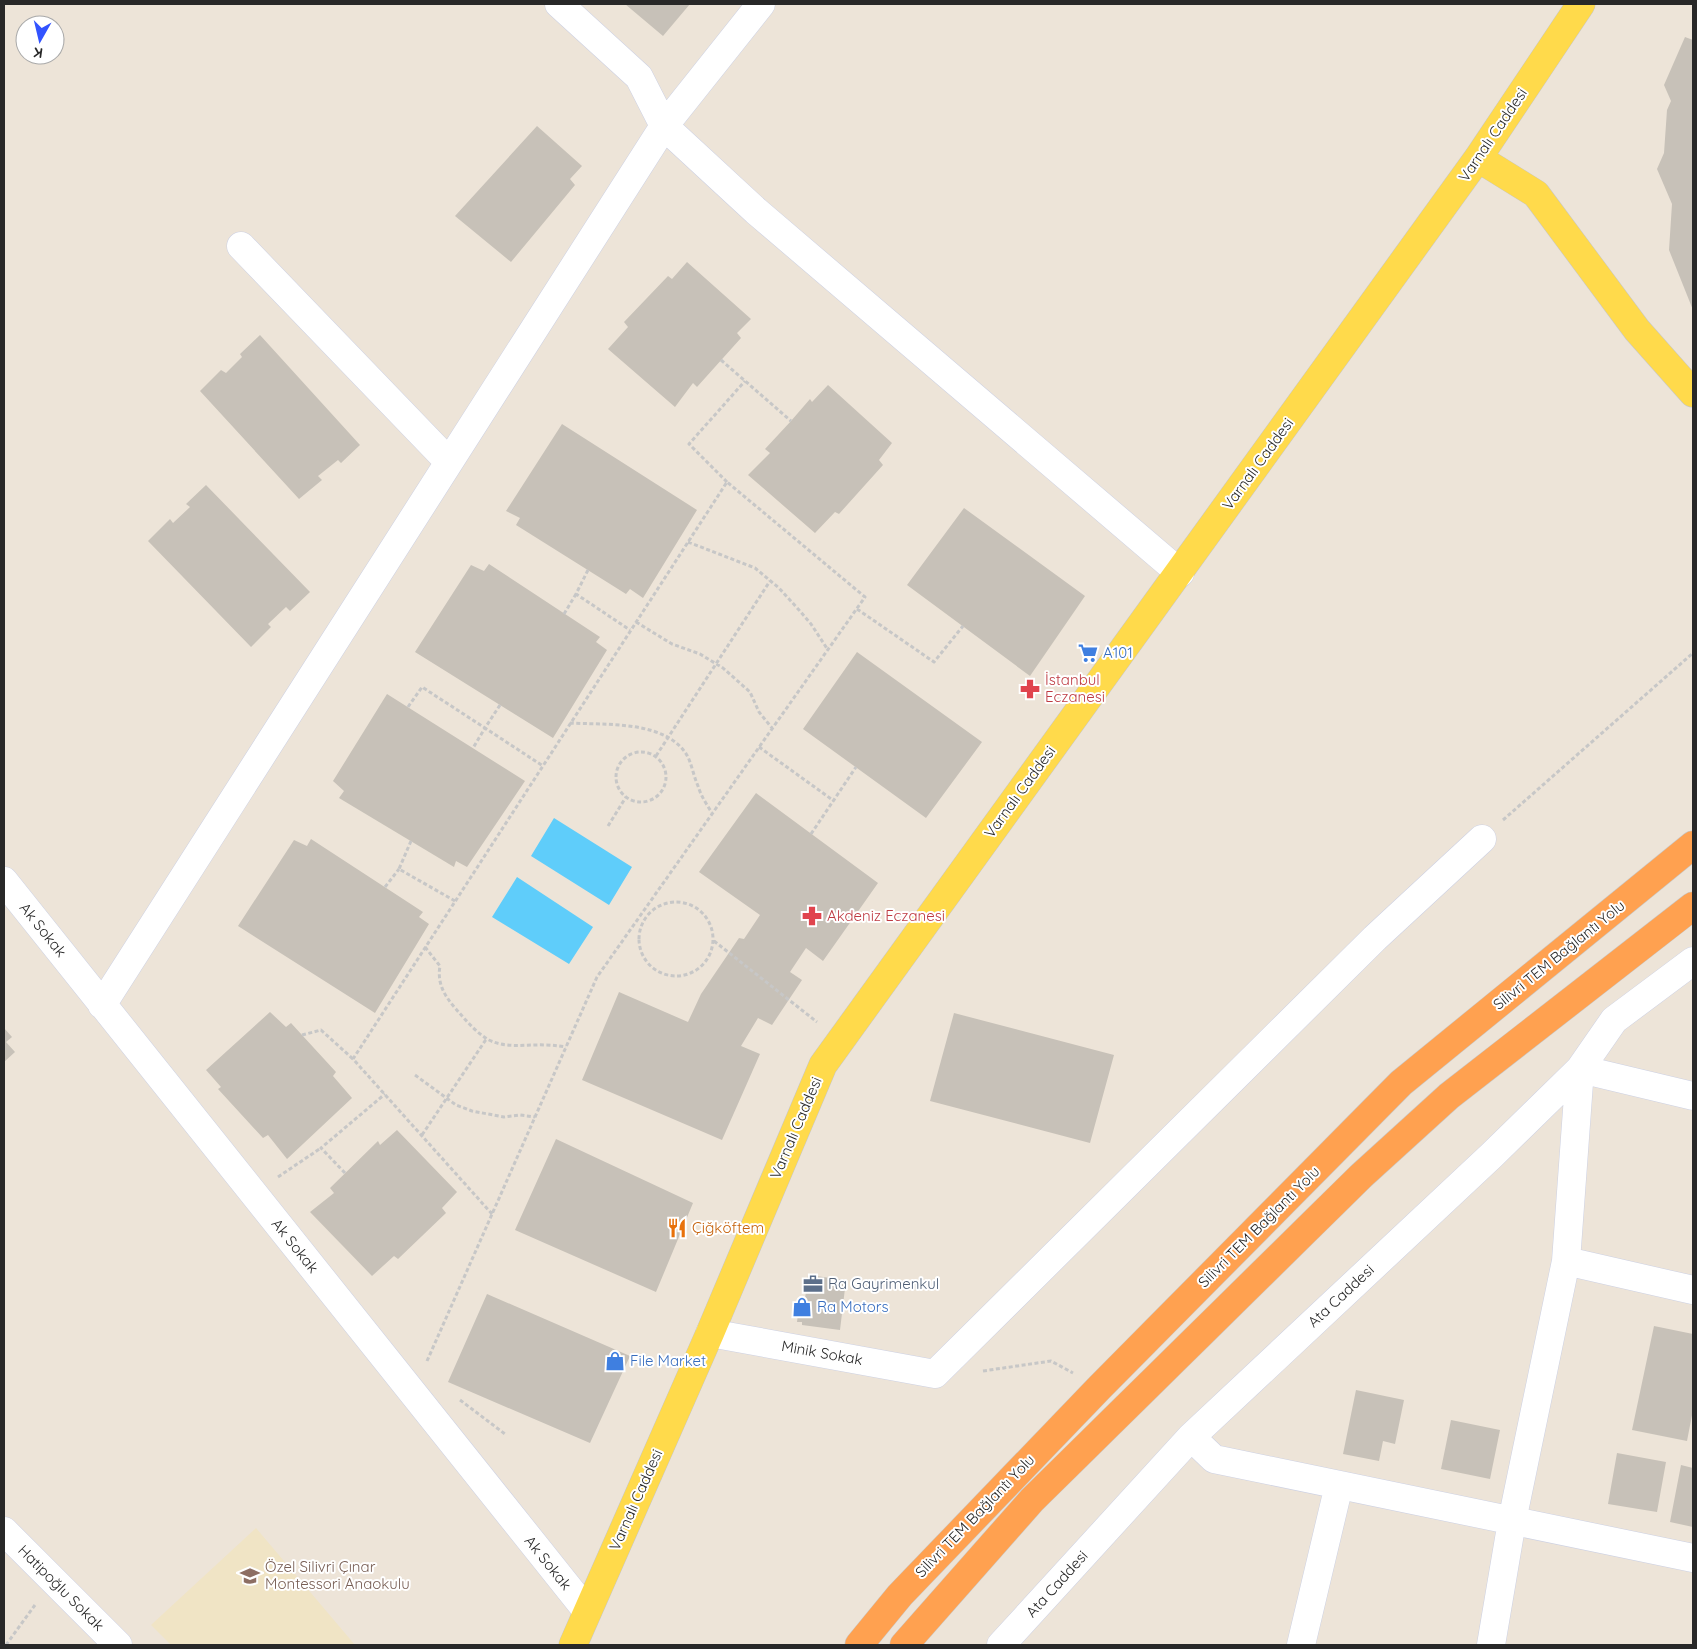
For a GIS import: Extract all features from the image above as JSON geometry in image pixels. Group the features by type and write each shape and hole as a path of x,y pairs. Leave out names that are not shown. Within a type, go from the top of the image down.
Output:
{"highway":[{"name":"Silivri TEM Bağlantı Yolu","path":"859,1645 900,1594 1100,1387 1401,1083 1693,845"},
{"name":"Silivri TEM Bağlantı Yolu","path":"904,1645 1032,1500 1361,1176 1449,1096 1693,906"}],"main road":[{"name":"Varnalı Caddesi","path":"574,1645 823,1065 1478,158 1581,4"},
{"path":"1478,158 1536,194 1637,330 1693,393"}],"street":[{"path":"559,4 640,77 664,126 756,212 1180,573"},
{"path":"102,1005 664,126 761,4"},
{"path":"241,246 449,462"},
{"path":"935,1374 1375,938 1482,839"},
{"name":"Ak Sokak","path":"4,881 587,1611"},
{"name":"Ata Caddesi","path":"1001,1645 1191,1437 1492,1155 1580,1069 1614,1020 1693,961"},
{"path":"1491,1645 1512,1521 1566,1261 1580,1069 1693,1096"},
{"path":"1566,1261 1693,1290"},
{"name":"Minik Sokak","path":"710,1332 935,1374"},
{"path":"1191,1437 1214,1459 1693,1558"},
{"path":"1301,1645 1338,1485"},
{"name":"Hatipoğlu Sokak","path":"4,1531 118,1645"}],"path":[{"path":"721,360 791,420"},
{"path":"426,1363 597,977 865,597 727,482 689,444 745,381"},
{"path":"353,1058 727,482"},
{"path":"688,542 755,568 779,588 799,610 828,650"},
{"path":"564,614 588,570"},
{"path":"656,756 770,581"},
{"path":"576,594 630,630"},
{"path":"857,609 934,662 963,626"},
{"path":"636,622 672,644 700,654 741,682 750,692 759,712 772,728"},
{"path":"1482,839 1693,653"},
{"path":"408,707 422,687 543,766"},
{"path":"473,748 500,705"},
{"path":"570,723 623,725 656,732 674,740 686,755 702,797 712,814"},
{"path":"759,747 834,802"},
{"path":"639,752 648,752 656,756 666,771 667,780 659,795 652,800 644,802 636,802 626,797 618,788 616,780 616,772 624,758 639,752"},
{"path":"811,834 856,768"},
{"path":"608,826 626,797"},
{"path":"385,887 400,868 411,841"},
{"path":"400,868 455,902"},
{"path":"678,902 690,904 702,912 709,922 713,934 713,946 708,958 700,968 690,974 678,977 656,971 647,963 641,953 638,942 644,920 654,909 665,903 678,902"},
{"path":"638,918 644,920"},
{"path":"713,940 841,1041"},
{"path":"425,947 440,966 438,976 446,998 479,1033 487,1038 509,1045 566,1047"},
{"path":"302,1036 321,1030 353,1058 492,1214"},
{"path":"422,1135 487,1038"},
{"path":"415,1075 456,1105 472,1111 504,1117 520,1115 535,1117"},
{"path":"272,1181 321,1148 385,1094"},
{"path":"321,1148 346,1173"},
{"path":"935,1374 976,1372 1051,1361 1100,1387"},
{"path":"460,1400 505,1434"},
{"path":"6,1645 53,1581"}],"shaded area":[{"name":"Özel Silivri Çınar Montessori Anaokulu","path":"256,1528 355,1645 171,1645 151,1625"}],"water":[{"path":"554,818 632,867 609,905 531,856"},
{"path":"517,877 593,927 569,964 492,917"}],"building":[{"path":"625,4 690,4 663,36"},
{"path":"1685,37 1693,40 1693,310 1669,250 1672,204 1657,169 1664,153 1667,110 1671,101 1664,85"},
{"path":"537,126 582,166 570,179 575,185 511,262 455,216"},
{"path":"687,262 751,319 737,333 741,338 697,387 693,383 675,407 608,349 628,327 624,322 668,276 672,279"},
{"path":"260,335 360,445 341,463 338,460 318,476 322,480 299,499 200,391 221,370 226,373 242,357 240,354"},
{"path":"828,385 892,443 879,460 883,465 839,514 835,512 815,533 748,475 770,453 765,449 810,399 812,402"},
{"path":"562,424 697,510 643,598 630,589 626,594 516,525 520,518 506,511"},
{"path":"206,485 310,592 290,611 286,607 268,624 271,627 251,647 148,541 170,519 173,523 190,507 186,504"},
{"path":"964,508 1085,596 1030,676 907,585"},
{"path":"489,564 600,637 596,642 607,650 553,738 415,652 471,565 484,571"},
{"path":"857,652 982,742 926,818 803,729"},
{"path":"387,694 525,781 467,867 456,861 454,867 339,798 344,791 333,781"},
{"path":"756,793 878,883 823,961 806,948 790,972 802,980 772,1025 758,1018 741,1046 760,1054 722,1140 582,1080 619,992 688,1022 701,994 739,938 744,939 760,915 699,872"},
{"path":"311,839 423,912 419,917 429,924 375,1013 238,926 294,840 307,846"},
{"path":"270,1012 286,1027 291,1023 336,1072 333,1076 352,1098 287,1159 268,1135 263,1138 218,1089 221,1087 206,1070"},
{"path":"954,1013 1114,1055 1090,1143 930,1101"},
{"path":"4,1028 12,1037 6,1042 15,1052 4,1062"},
{"path":"397,1130 457,1192 442,1208 446,1213 398,1259 394,1256 372,1276 310,1212 334,1193 330,1188 378,1141 380,1145"},
{"path":"556,1139 693,1203 656,1292 515,1230"},
{"path":"808,1275 846,1280 840,1330 802,1325 802,1322 797,1322 800,1298 805,1299"},
{"path":"911,1280 920,1281 918,1290 909,1288"},
{"path":"487,1294 630,1356 590,1443 448,1382"},
{"path":"1654,1326 1693,1334 1693,1410 1687,1441 1632,1430"},
{"path":"1356,1390 1404,1400 1395,1444 1383,1441 1379,1461 1343,1454"},
{"path":"1451,1420 1500,1430 1490,1479 1441,1469"},
{"path":"1617,1453 1666,1462 1657,1512 1608,1504"},
{"path":"1681,1465 1693,1468 1693,1527 1670,1522"}],"place":[{"name":"A101","path":"1088,653"},
{"name":"İstanbul Eczanesi","path":"1030,689"},
{"name":"Akdeniz Eczanesi","path":"812,916"},
{"name":"Çiğköftem","path":"677,1228"},
{"name":"Ra Gayrimenkul","path":"813,1284"},
{"name":"Ra Motors","path":"802,1307"},
{"name":"File Market","path":"615,1361"},
{"name":"Özel Silivri Çınar Montessori Anaokulu","path":"250,1576"}]}
